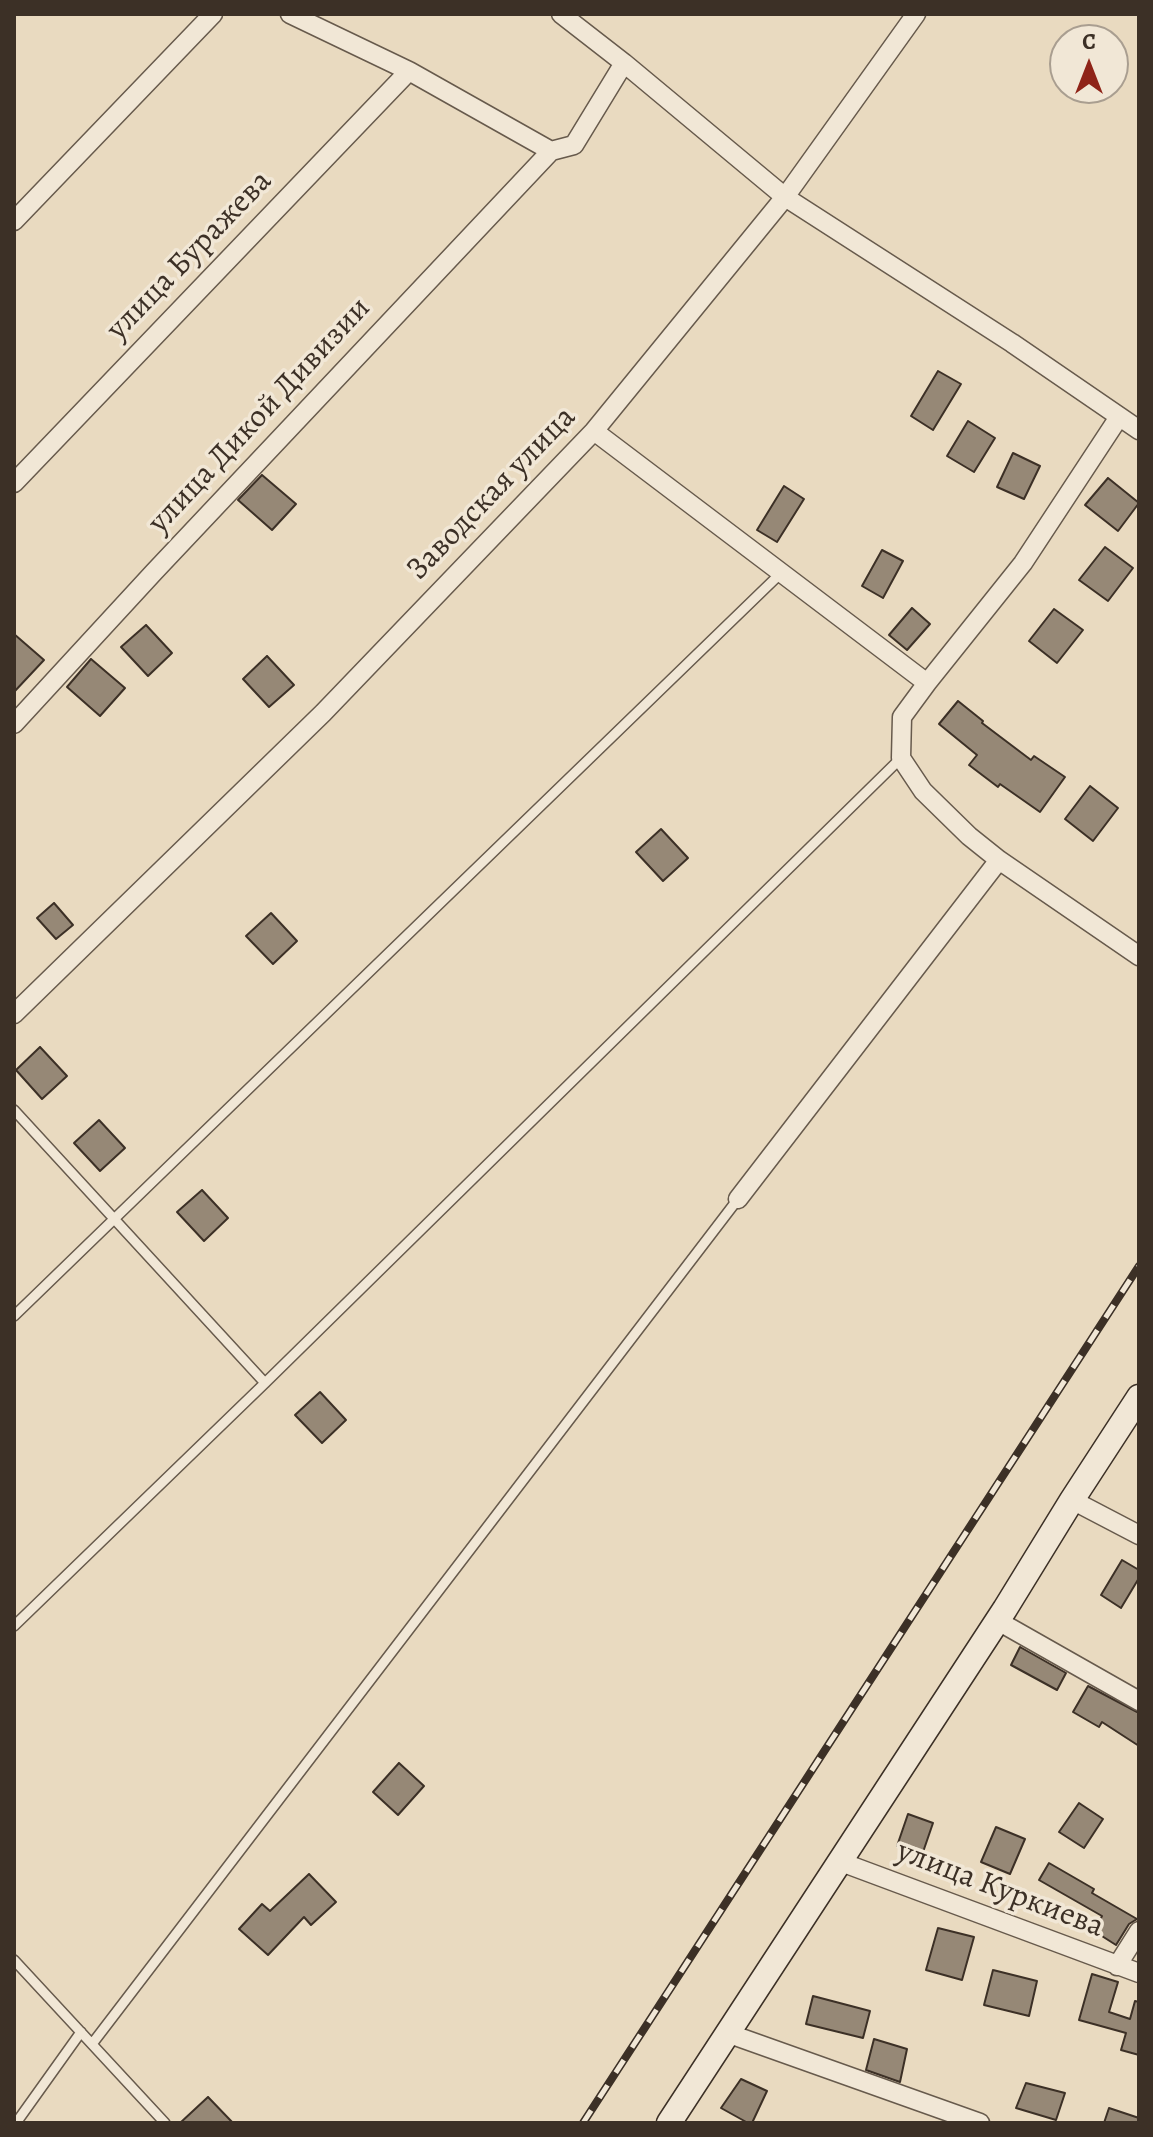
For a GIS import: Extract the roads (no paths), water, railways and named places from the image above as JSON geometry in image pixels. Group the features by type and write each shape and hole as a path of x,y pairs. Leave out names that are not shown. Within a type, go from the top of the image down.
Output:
{"street":[{"path":"14,221 213,14"},
{"path":"290,14 409,71 551,151"},
{"path":"561,14 785,197 1012,343 1139,430"},
{"name":"Заводская улица","path":"14,1014 323,713 594,431 785,197 916,14"},
{"name":"улица Дикой Дивизии","path":"14,724 551,151 574,145 624,63"},
{"name":"улица Буражева","path":"14,483 409,71"},
{"path":"1119,417 1023,563 902,717 901,758 923,791 969,836 1139,956"},
{"path":"594,431 927,683"},
{"path":"738,1199 999,860"},
{"path":"669,2123 998,1621 1139,1397"},
{"path":"1072,1500 1139,1535"},
{"path":"998,1621 1139,1701"},
{"name":"улица Куркиева","path":"841,1862 1139,1973"},
{"path":"1117,1966 1139,1931"},
{"path":"727,2033 980,2123"}],"lane":[{"path":"14,1316 781,573"},
{"path":"14,1626 901,758"},
{"path":"14,1110 265,1383"},
{"path":"92,2044 738,1199"},
{"path":"14,1960 165,2123"},
{"path":"16,2123 81,2032"}],"railway":[{"path":"583,2123 1139,1266"}]}
